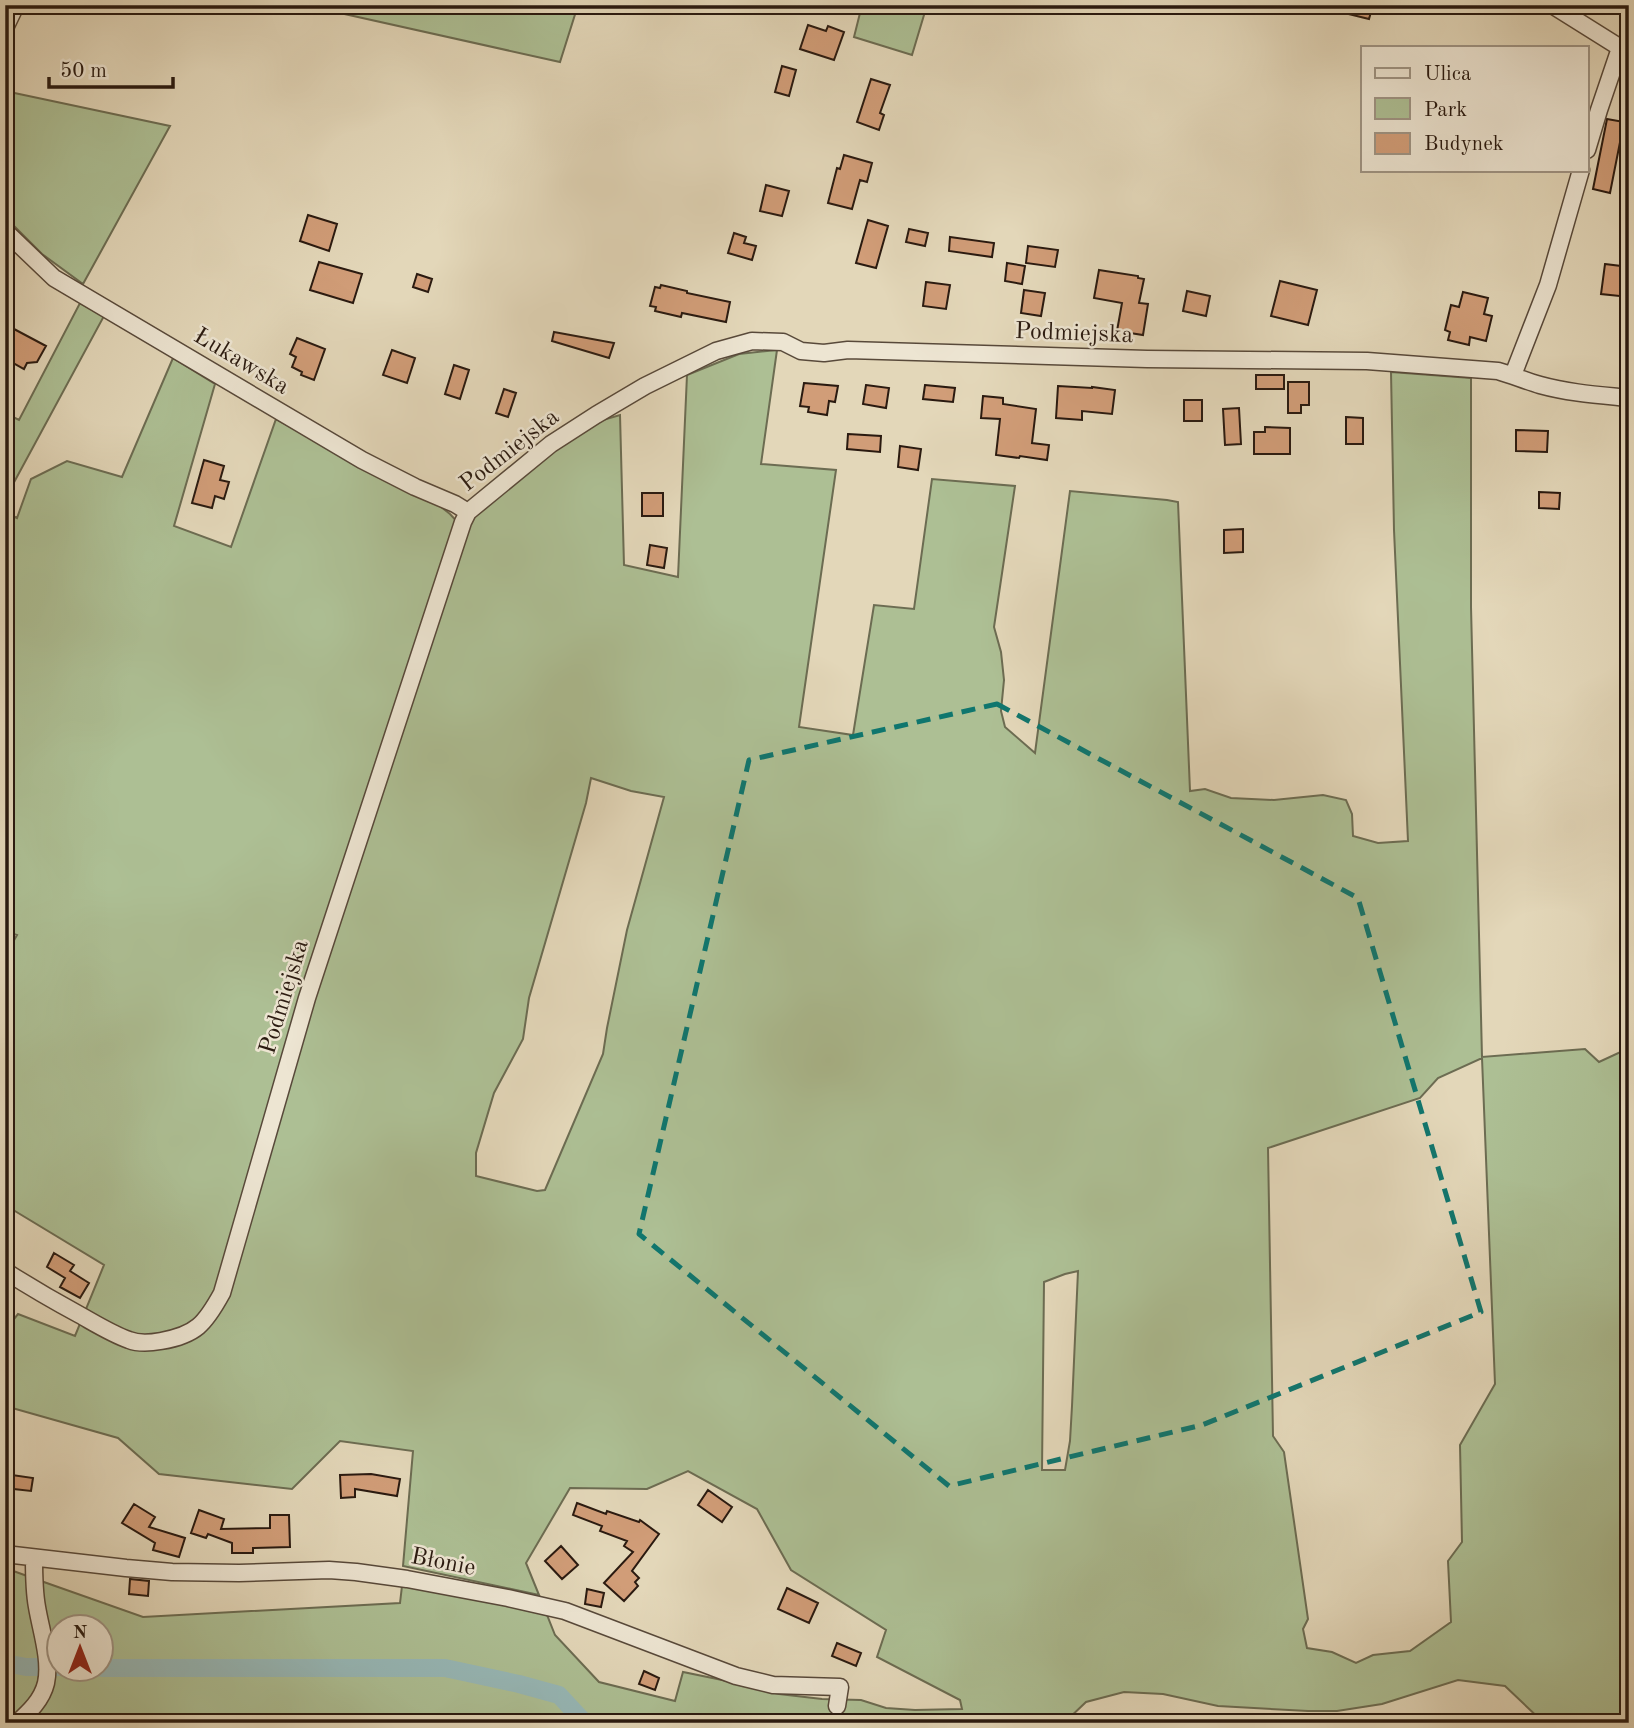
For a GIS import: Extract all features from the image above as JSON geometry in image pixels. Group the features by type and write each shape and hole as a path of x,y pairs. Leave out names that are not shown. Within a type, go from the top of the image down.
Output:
{"street":[{"path":"5,28 16,5"},
{"path":"1552,5 1624,51 1598,110 1588,146"},
{"path":"1513,375 1548,285 1580,172"},
{"name":"Łukawska","path":"5,231 54,278 362,460 468,512"},
{"name":"Podmiejska","path":"5,1270 39,1293 131,1342 150,1343 181,1337 204,1322 213,1310 222,1293 307,998 463,522 468,512 551,444 645,386 716,351 752,341 783,342 800,351 824,353 848,349 1147,359 1367,361 1476,369 1513,375 1539,385 1570,391 1629,398"},
{"name":"Błonie","path":"5,1554 173,1572 329,1570 407,1579 565,1611 704,1665 760,1682 773,1685 841,1687 837,1706"},
{"path":"17,1723 34,1707 46,1683 34,1558"}],"highlighted area":[{"path":"997,704 1358,898 1481,1312 1202,1425 949,1486 639,1234 749,760"}],"green space":[{"path":"304,5 578,5 560,62"},
{"path":"862,5 927,5 912,55 854,37"},
{"path":"5,91 170,126 83,284 42,254 5,217"},
{"path":"80,303 104,316 5,499 5,413 19,420"},
{"path":"777,350 761,464 836,470 799,727 853,735 874,605 914,609 932,479 1015,486 994,627 1001,652 1004,680 1001,711 1005,727 1035,753 1070,491 1178,502 1190,791 1205,789 1231,798 1274,800 1323,795 1346,800 1352,814 1353,836 1378,843 1408,841 1394,530 1391,372 1471,378 1471,607 1482,1057 1585,1049 1599,1062 1629,1048 1629,1723 1544,1723 1505,1686 1458,1680 1382,1704 1337,1711 1218,1706 1163,1694 1124,1692 1086,1702 1064,1723 23,1723 46,1699 41,1581 143,1617 400,1603 402,1586 545,1610 555,1635 599,1682 675,1701 683,1672 779,1694 861,1700 886,1708 962,1709 960,1700 877,1657 886,1630 791,1570 757,1509 688,1471 647,1489 570,1488 526,1563 539,1595 403,1566 413,1451 340,1441 292,1489 159,1474 118,1438 5,1406 5,1330 18,1314 75,1336 104,1265 5,1205 5,956 17,935 5,931 5,512 17,518 31,479 67,461 122,477 173,358 215,384 174,526 231,547 276,419 391,481 426,495 462,527 589,424 620,415 624,565 678,577 687,375 739,354","holes":["591,778 631,791 664,797 627,930 603,1054 545,1190 537,1191 476,1176 476,1153 494,1093 523,1039 529,998","1482,1058 1495,1384 1460,1445 1462,1542 1448,1561 1451,1622 1410,1651 1373,1655 1356,1663 1332,1652 1307,1648 1303,1629 1308,1619 1284,1452 1273,1436 1268,1148 1420,1098 1438,1078","1078,1271 1070,1441 1065,1470 1042,1470 1044,1282"]},
{"path":"5,1568 30,1577 40,1659 36,1690 30,1703 10,1723 5,1723"}],"building":[{"path":"1332,5 1373,5 1369,19 1332,10"},
{"path":"808,25 826,31 828,26 844,32 834,60 800,49"},
{"path":"782,66 796,70 789,96 775,92"},
{"path":"871,79 890,85 880,113 884,115 879,130 857,122"},
{"path":"1607,119 1624,122 1610,193 1593,189"},
{"path":"844,155 872,163 867,182 860,180 852,209 828,203 837,168 840,169"},
{"path":"766,185 789,191 782,216 760,211"},
{"path":"308,215 337,224 329,251 300,241"},
{"path":"868,220 888,226 876,268 856,263"},
{"path":"909,229 928,233 925,246 906,242"},
{"path":"734,233 746,237 744,243 756,246 752,260 728,253"},
{"path":"950,237 994,243 992,257 949,251"},
{"path":"1028,246 1058,250 1055,267 1026,263"},
{"path":"319,262 362,274 353,303 310,290"},
{"path":"1007,263 1025,266 1022,284 1005,281"},
{"path":"1605,264 1629,267 1629,297 1601,294"},
{"path":"1099,270 1144,279 1139,303 1148,304 1143,335 1117,331 1122,303 1094,298"},
{"path":"417,274 432,279 428,292 413,287"},
{"path":"1280,281 1317,290 1308,325 1271,316"},
{"path":"926,282 950,285 946,309 923,306"},
{"path":"661,285 730,302 726,322 682,313 681,317 655,311 656,307 650,306 655,287 660,288"},
{"path":"1024,290 1045,293 1041,316 1021,313"},
{"path":"1187,291 1210,296 1206,316 1183,311"},
{"path":"1463,292 1488,298 1484,314 1492,316 1486,341 1470,337 1469,345 1448,340 1450,332 1445,330 1451,305 1459,307"},
{"path":"14,329 46,346 37,362 27,363 24,369 8,360 13,350 5,345"},
{"path":"554,332 614,343 609,358 552,341"},
{"path":"297,338 325,349 314,380 301,375 302,372 292,367 296,357 290,354"},
{"path":"392,350 415,358 407,383 383,375"},
{"path":"454,365 469,370 460,399 445,394"},
{"path":"1256,375 1284,375 1284,389 1256,389"},
{"path":"1288,382 1309,382 1309,405 1301,405 1301,413 1288,413"},
{"path":"804,383 838,386 835,402 829,401 827,415 808,412 809,407 800,406"},
{"path":"866,385 889,388 886,408 863,404"},
{"path":"925,385 955,388 953,402 923,399"},
{"path":"1058,386 1115,390 1112,414 1082,411 1082,420 1056,418"},
{"path":"504,389 516,393 508,417 496,413"},
{"path":"983,396 1003,398 1003,404 1036,409 1032,443 1049,445 1047,460 996,455 1000,419 981,418"},
{"path":"1184,400 1202,400 1202,421 1184,421"},
{"path":"1239,408 1241,444 1225,445 1223,409"},
{"path":"1346,417 1363,418 1363,444 1346,444"},
{"path":"1265,427 1290,428 1290,454 1254,454 1254,432 1265,432"},
{"path":"1516,430 1548,431 1547,452 1516,451"},
{"path":"848,434 881,436 880,452 847,449"},
{"path":"900,446 921,449 918,470 898,467"},
{"path":"204,460 224,466 220,480 229,482 224,499 215,496 212,508 192,503"},
{"path":"1539,492 1560,493 1559,509 1539,508"},
{"path":"642,493 663,493 663,516 642,516"},
{"path":"1243,529 1243,552 1224,553 1224,530"},
{"path":"650,545 667,548 664,568 647,565"},
{"path":"54,1253 74,1265 70,1271 89,1283 80,1298 60,1287 65,1278 47,1267"},
{"path":"5,1474 33,1478 31,1491 5,1488"},
{"path":"371,1474 400,1479 397,1496 355,1489 355,1497 341,1498 340,1475"},
{"path":"708,1490 732,1507 722,1522 698,1505"},
{"path":"577,1503 606,1514 607,1511 639,1522 640,1520 659,1534 632,1571 639,1578 635,1582 638,1586 624,1601 604,1583 633,1552 624,1546 627,1541 600,1531 602,1526 573,1515"},
{"path":"134,1504 155,1517 149,1527 185,1538 179,1557 153,1550 155,1543 122,1523"},
{"path":"199,1510 224,1519 221,1529 270,1528 270,1515 289,1515 290,1547 253,1548 253,1553 232,1553 232,1543 208,1534 206,1538 191,1533"},
{"path":"561,1546 578,1565 562,1579 545,1561"},
{"path":"130,1579 149,1581 148,1596 129,1594"},
{"path":"787,1588 818,1603 809,1623 778,1609"},
{"path":"587,1589 604,1593 601,1607 585,1604"},
{"path":"837,1643 861,1653 856,1666 832,1656"},
{"path":"644,1671 659,1678 655,1690 639,1684"}],"waterway":[{"path":"5,1663 46,1667"},
{"path":"116,1668 445,1668 559,1695 585,1723"}]}
